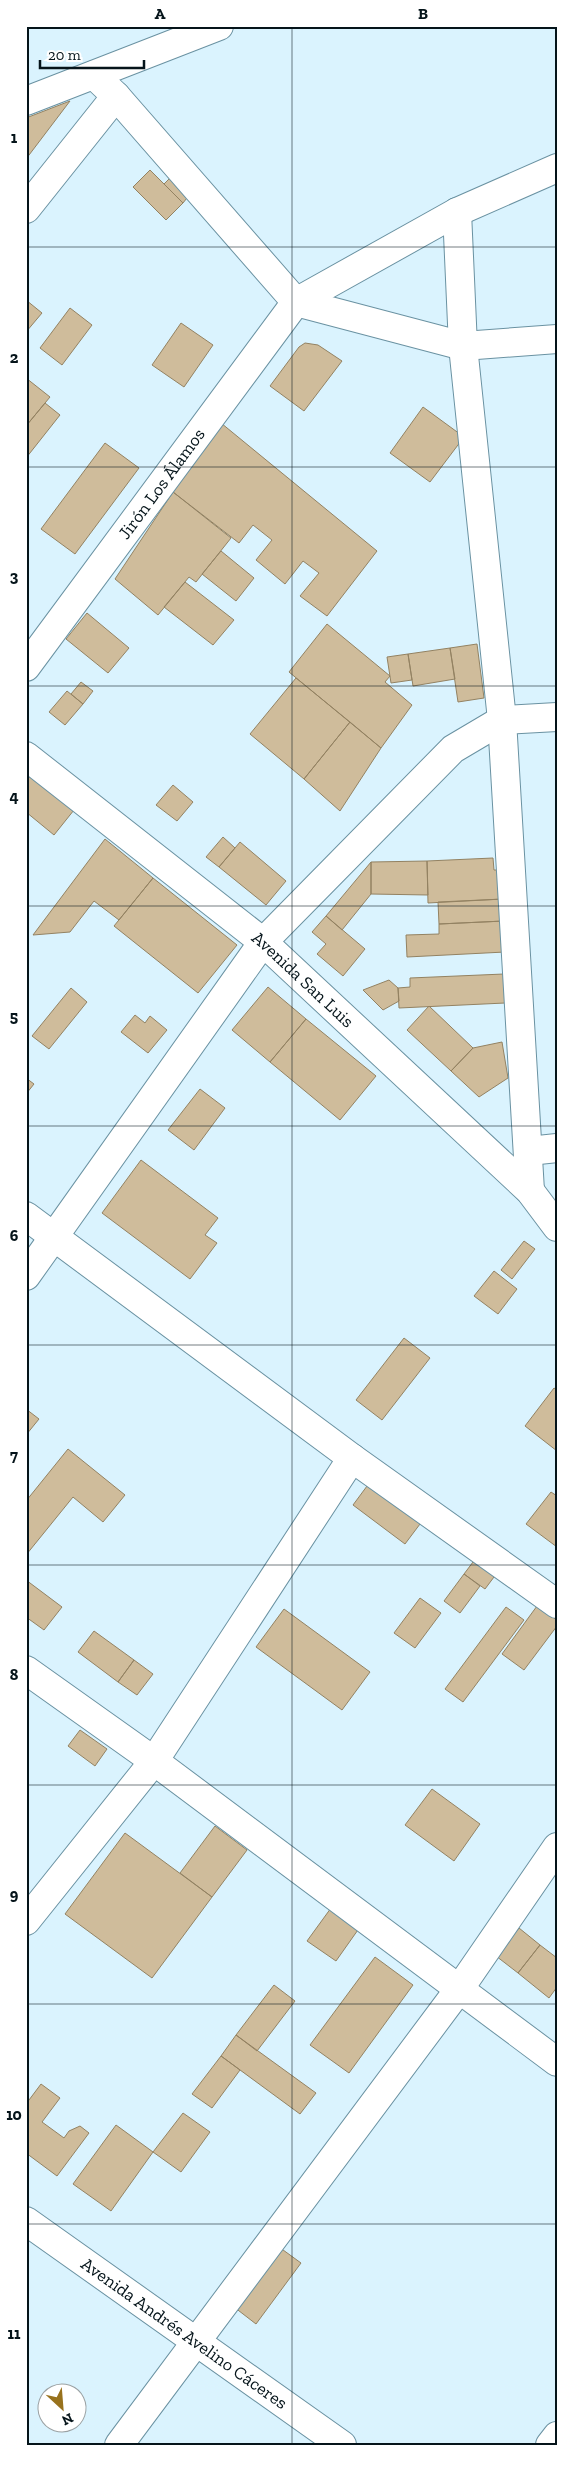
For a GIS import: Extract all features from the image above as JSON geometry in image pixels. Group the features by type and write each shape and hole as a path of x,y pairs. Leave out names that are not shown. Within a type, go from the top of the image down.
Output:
{"street":[{"path":"26,101 219,26"},
{"path":"94,75 116,96 296,302 463,346 557,339"},
{"path":"26,210 116,96"},
{"path":"296,302 457,212 557,168"},
{"path":"457,212 463,346 502,720 530,1191"},
{"name":"Jirón Los Álamos","path":"26,667 296,302"},
{"path":"26,1276 55,1238 263,942 452,749 502,720 557,718"},
{"name":"Avenida San Luis","path":"26,756 263,942 530,1191 557,1227"},
{"path":"529,1151 557,1148"},
{"path":"26,1216 352,1458 557,1604"},
{"path":"26,1921 154,1761 352,1458"},
{"path":"26,1670 154,1761 557,2062"},
{"path":"119,2445 460,1988 557,1847"},
{"name":"Avenida Andrés Avelino Cáceres","path":"26,2221 342,2445"},
{"path":"550,2445 557,2436"}],"building":[{"path":"70,101 26,159 26,118"},
{"path":"150,170 183,203 166,220 133,187"},
{"path":"178,170 194,189 183,203 164,184"},
{"path":"26,300 42,313 26,332"},
{"path":"70,308 92,325 62,365 40,348"},
{"path":"181,323 213,345 184,387 152,365"},
{"path":"305,343 318,345 342,361 304,411 270,386 299,347"},
{"path":"26,378 50,397 26,426"},
{"path":"45,403 60,415 26,458 26,426"},
{"path":"423,407 464,437 430,482 390,453"},
{"path":"221,423 377,551 327,616 300,596 319,573 303,561 285,584 256,560 272,540 253,525 239,543 173,492"},
{"path":"105,443 139,468 75,554 41,529"},
{"path":"173,492 231,538 196,582 189,577 158,615 115,579"},
{"path":"221,551 254,578 236,601 202,574"},
{"path":"185,582 234,620 213,645 164,607"},
{"path":"87,613 129,648 108,673 66,639"},
{"path":"327,624 390,676 385,682 412,705 381,748 289,672"},
{"path":"477,644 484,698 458,702 450,648"},
{"path":"450,648 455,679 413,686 408,654"},
{"path":"408,654 412,680 391,683 387,657"},
{"path":"296,678 350,722 304,779 250,734"},
{"path":"81,682 93,691 83,704 71,694"},
{"path":"67,691 83,704 65,725 49,712"},
{"path":"350,722 381,748 340,811 304,779"},
{"path":"31,775 74,810 54,835 26,812 26,781"},
{"path":"173,785 193,802 177,821 156,805"},
{"path":"223,837 235,848 219,867 206,857"},
{"path":"105,839 153,878 119,920 94,901 70,932 33,935"},
{"path":"240,842 286,881 266,905 219,867"},
{"path":"493,858 494,870 502,870 503,899 428,903 427,861"},
{"path":"427,861 428,895 371,894 371,862"},
{"path":"371,862 371,894 342,930 326,916"},
{"path":"153,878 237,945 198,993 114,926"},
{"path":"503,899 504,921 439,924 438,902"},
{"path":"326,916 365,949 343,976 317,954 326,944 312,932"},
{"path":"504,921 505,952 407,957 406,935 439,934 439,924"},
{"path":"504,974 505,1003 399,1008 398,988 410,987 410,978"},
{"path":"389,980 398,988 399,1001 383,1010 363,990"},
{"path":"268,987 306,1019 270,1062 232,1030"},
{"path":"71,988 87,1002 49,1049 32,1036"},
{"path":"429,1006 473,1048 451,1071 407,1030"},
{"path":"135,1015 145,1023 150,1016 167,1030 148,1053 121,1032"},
{"path":"306,1019 376,1076 340,1120 270,1062"},
{"path":"502,1042 508,1078 479,1097 451,1071 473,1048"},
{"path":"26,1078 34,1084 26,1094"},
{"path":"200,1089 225,1108 194,1150 168,1130"},
{"path":"141,1160 218,1218 205,1235 217,1243 190,1279 102,1213"},
{"path":"524,1241 535,1249 512,1279 501,1270"},
{"path":"494,1271 517,1289 498,1314 474,1296"},
{"path":"404,1338 430,1358 382,1420 356,1400"},
{"path":"554,1388 557,1390 557,1451 525,1426"},
{"path":"26,1409 39,1419 26,1435"},
{"path":"68,1449 125,1495 103,1522 73,1497 26,1555 26,1501"},
{"path":"370,1482 423,1520 405,1544 353,1505"},
{"path":"551,1492 557,1496 557,1547 526,1524"},
{"path":"476,1558 497,1573 485,1589 464,1574"},
{"path":"464,1574 480,1586 460,1613 444,1601"},
{"path":"26,1580 62,1607 44,1630 26,1617"},
{"path":"420,1598 441,1613 415,1648 394,1633"},
{"path":"537,1606 557,1620 557,1626 524,1670 502,1654"},
{"path":"506,1607 524,1620 463,1702 445,1689"},
{"path":"284,1609 370,1672 342,1710 256,1647"},
{"path":"94,1631 134,1660 118,1682 78,1652"},
{"path":"134,1660 153,1674 137,1695 118,1682"},
{"path":"80,1730 107,1749 95,1766 68,1746"},
{"path":"432,1789 480,1824 454,1861 405,1825"},
{"path":"215,1826 247,1850 212,1897 180,1873"},
{"path":"125,1833 212,1897 152,1978 65,1914"},
{"path":"331,1908 360,1927 336,1961 307,1941"},
{"path":"519,1928 540,1945 518,1973 496,1956"},
{"path":"540,1945 557,1958 557,1987 549,1998 518,1973"},
{"path":"375,1957 413,1985 349,2073 310,2045"},
{"path":"274,1985 295,2001 257,2051 236,2035"},
{"path":"236,2035 316,2093 300,2114 221,2056"},
{"path":"221,2056 240,2070 212,2108 192,2094"},
{"path":"41,2084 60,2098 42,2122 64,2138 69,2131 80,2126 89,2133 57,2176 26,2153 26,2104"},
{"path":"183,2113 210,2132 181,2172 153,2152"},
{"path":"116,2125 153,2152 111,2211 73,2184"},
{"path":"279,2247 301,2263 256,2324 234,2307"}]}
